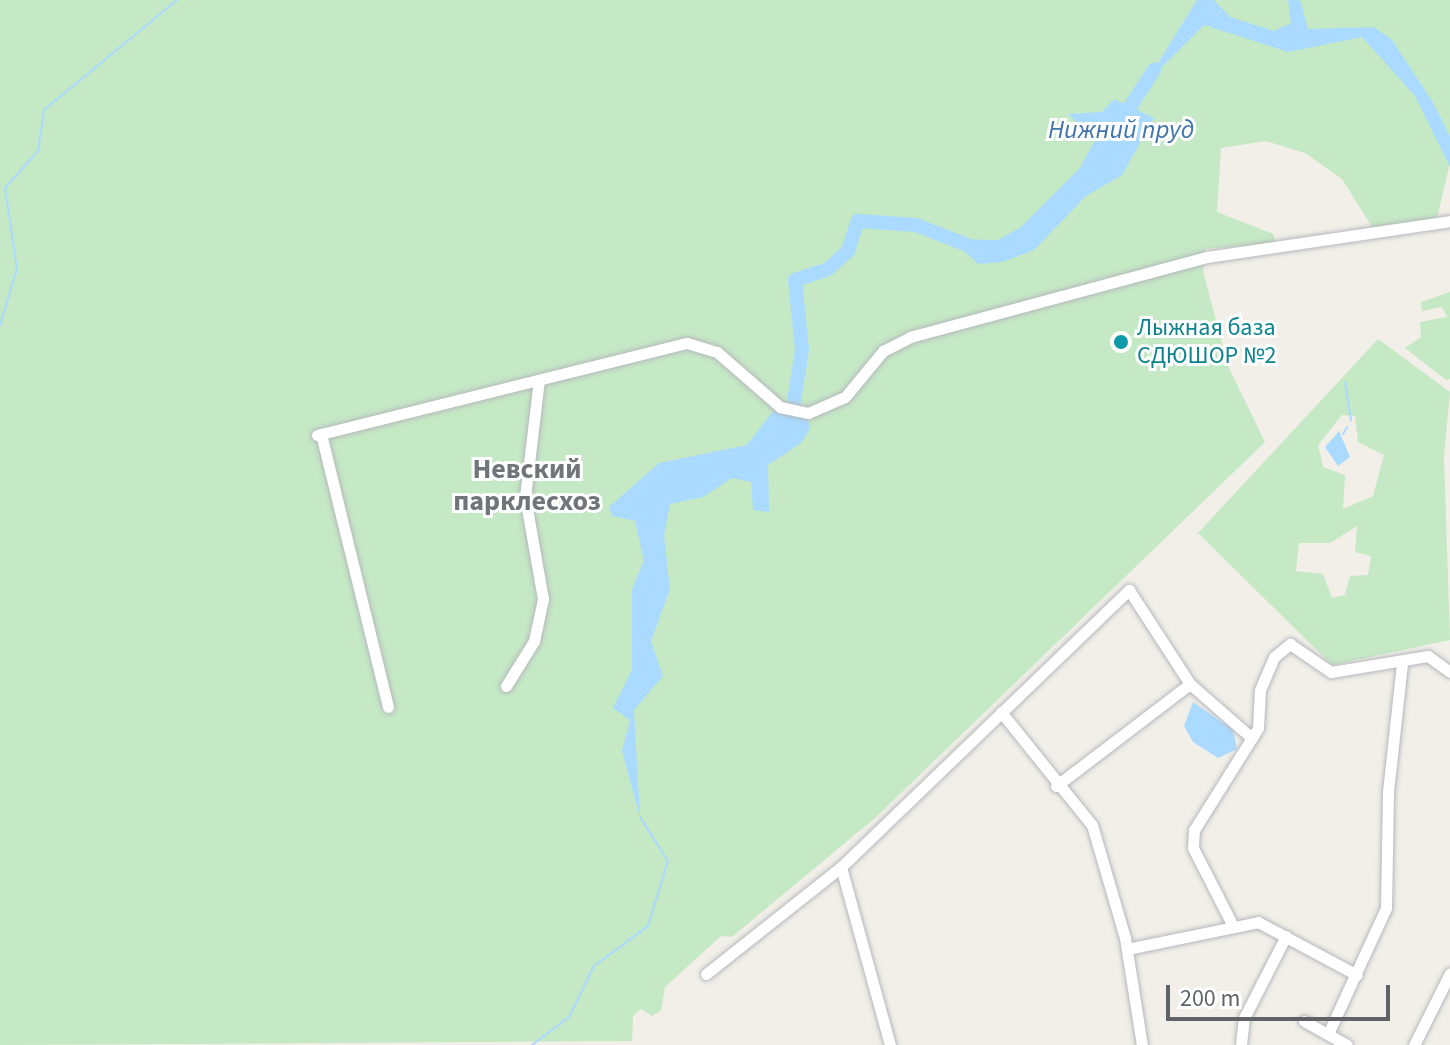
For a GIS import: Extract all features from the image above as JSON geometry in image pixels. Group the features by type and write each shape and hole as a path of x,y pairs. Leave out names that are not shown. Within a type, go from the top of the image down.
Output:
{"street":[{"path":"388,707 319,434 539,380 703,345 768,400 808,413 845,397 883,351 910,337 1207,257 1450,221"},
{"path":"506,686 541,623 525,497 539,380"},
{"path":"706,974 841,867 1129,590 1190,684 1252,738"},
{"path":"1233,926 1193,848 1194,830 1252,738 1260,690 1274,657 1290,644 1331,672 1402,664 1428,656 1450,672"},
{"path":"1328,1034 1386,908 1388,792 1402,664"},
{"path":"1056,786 1190,684"},
{"path":"1001,712 1056,786 1092,825 1127,949 1142,1045"},
{"path":"841,867 890,1045"},
{"path":"1127,949 1258,922 1357,975"},
{"path":"1241,1045 1244,1018 1286,936"},
{"path":"1414,1045 1450,973"},
{"path":"1304,1021 1347,1045"}],"green space":[{"path":"0,0 1450,0 1450,163 1437,218 1372,227 1342,179 1305,153 1266,141 1221,148 1217,212 1273,234 1276,243 1205,249 1203,271 1228,366 1265,442 875,818 732,937 721,936 665,987 661,1011 652,1016 641,1009 633,1016 632,1041 0,1045"},
{"path":"1450,292 1450,379 1446,380 1405,348 1421,337 1420,322 1447,317 1442,307 1422,311 1421,302"},
{"path":"1378,339 1450,392 1444,457 1450,640 1332,665 1198,533","holes":["1342,415 1355,416 1358,442 1384,455 1373,496 1343,509 1345,475 1323,467 1318,445","1357,526 1355,552 1371,556 1368,575 1350,576 1345,595 1332,598 1323,574 1296,571 1299,543 1330,543"]}],"water":[{"path":"1197,0 1214,0 1230,17 1274,31 1291,23 1288,0 1300,0 1308,29 1374,27 1392,40 1434,104 1450,137 1450,167 1415,96 1362,37 1288,52 1204,25 1145,84"},
{"name":"Нижний пруд","path":"1114,99 1154,118 1122,175 1086,196 1034,250 1002,262 978,264 951,239 998,240 1021,227 1080,168 1095,140 1068,114 1102,112"},
{"path":"773,411 807,417 810,428 801,443 768,465 769,512 753,510 751,482 732,478 703,497 670,504 664,536 670,589 651,641 663,676 634,710 640,817 622,751 630,720 613,708 632,670 632,589 644,561 635,521 612,516 609,507 659,463 747,445"},
{"path":"1339,431 1350,457 1338,466 1325,447"},
{"path":"1193,702 1233,730 1237,749 1218,758 1193,742 1184,726"}],"waterway":[{"path":"0,325 17,269 5,188 38,151 44,110 177,0"},
{"path":"1122,119 1154,70"},
{"path":"793,408 802,350 795,280 828,269 848,251 858,221 916,225 967,245"},
{"path":"1345,382 1351,421"},
{"path":"1343,434 1347,427"},
{"path":"532,1045 569,1017 594,966 648,926 668,861 640,817"}],"place":[{"name":"Лыжная база СДЮШОР №2","path":"1121,342"}],"district":[{"name":"Невский парклесхоз","path":"527,485"}]}
